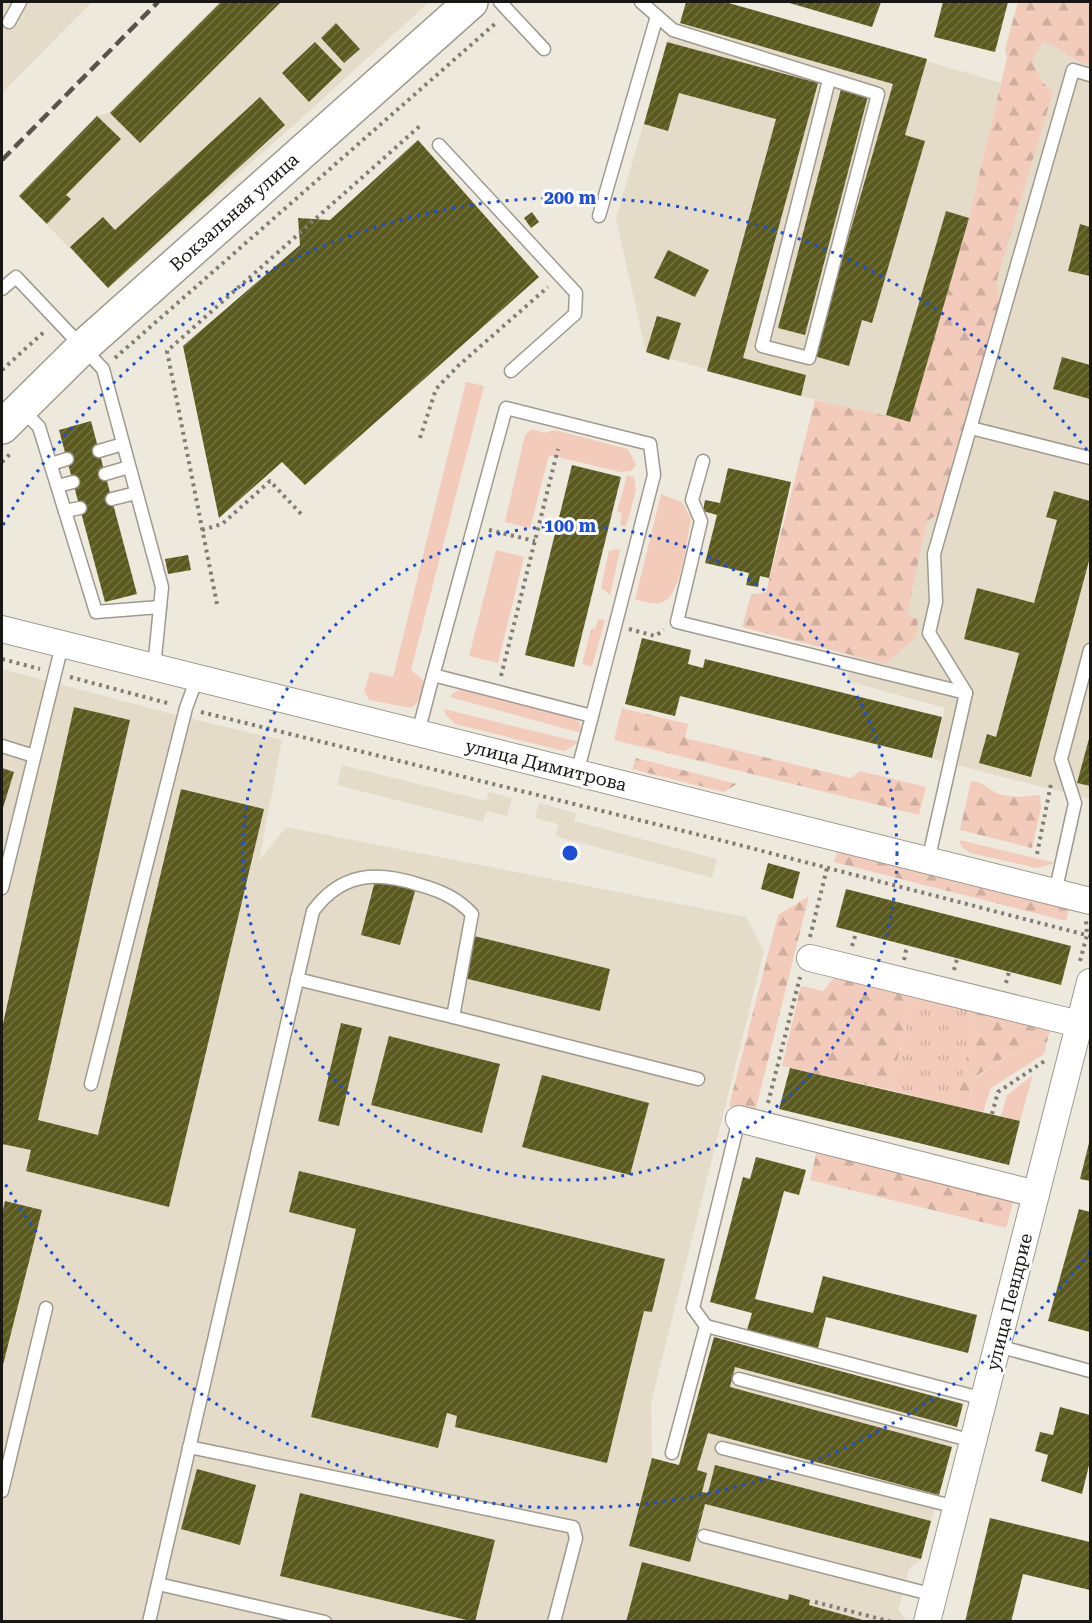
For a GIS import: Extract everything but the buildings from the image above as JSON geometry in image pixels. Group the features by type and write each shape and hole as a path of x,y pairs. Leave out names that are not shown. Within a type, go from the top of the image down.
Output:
{"street":[{"name":"Вокзальная улица","path":"20,421 93,358 471,2"},
{"name":"улица Димитрова","path":"2,628 62,645 1090,901"},
{"path":"806,959 1079,1024"},
{"name":"улица Пендрие","path":"927,1622 1090,982"},
{"path":"739,1119 1036,1194"}],"lane":[{"path":"9,22 20,2"},
{"path":"500,2 544,49"},
{"path":"641,2 673,30 878,94 810,358 762,346 829,80"},
{"path":"598,216 657,16"},
{"path":"928,861 966,693 929,633 936,602 934,554 1073,70 1090,75"},
{"path":"439,145 576,293 575,314 511,371"},
{"path":"2,289 16,277 93,358 123,444 162,587 154,668"},
{"path":"417,733 506,408 650,444 654,475 577,773"},
{"path":"20,421 51,464 96,612 160,607"},
{"path":"971,428 1090,458"},
{"path":"99,451 123,444"},
{"path":"51,464 67,459"},
{"path":"703,461 692,500 701,521 677,622 966,693"},
{"path":"105,474 129,467"},
{"path":"58,486 73,482"},
{"path":"112,499 136,493"},
{"path":"66,511 80,508"},
{"path":"2,888 62,645"},
{"path":"1055,892 1075,803 1061,759 1090,650"},
{"path":"433,675 592,716"},
{"path":"91,1084 186,708 197,678"},
{"path":"2,746 34,756"},
{"path":"149,1622 313,911 324,896 359,878 379,875 396,877 442,892 460,902 472,914 453,1017"},
{"path":"297,979 698,1079"},
{"path":"739,1119 693,1308 706,1326 984,1399"},
{"path":"2,1491 46,1308"},
{"path":"672,1453 706,1326"},
{"path":"998,1346 1090,1371"},
{"path":"739,1379 974,1442"},
{"path":"189,1447 573,1527 576,1538 554,1622"},
{"path":"722,1448 956,1507"},
{"path":"704,1536 934,1594"},
{"path":"158,1584 325,1622"}],"path":[{"path":"93,358 509,11"},
{"path":"217,604 167,351 421,125"},
{"path":"420,438 436,389 458,366 560,276"},
{"path":"2,370 57,320"},
{"path":"2,462 20,421"},
{"path":"497,691 558,449"},
{"path":"202,530 222,524 270,481 302,515"},
{"path":"474,526 535,542"},
{"path":"614,625 655,636 677,622"},
{"path":"2,659 186,708 1090,936"},
{"path":"1037,854 1049,789 1061,759"},
{"path":"766,1111 827,868"},
{"path":"992,1114 998,1092 1035,1065 1055,1056"},
{"path":"815,1602 892,1622"}],"shaded area":[{"path":"2,2 92,2 2,93"},
{"path":"220,2 429,2 295,124 108,288 19,196 97,116 109,113"},
{"path":"686,2 725,2 1001,83 969,218 910,422 800,396 646,352 616,219 667,42 673,30 680,23"},
{"path":"1040,2 1090,2 1090,799 933,759 945,708 847,681 869,583"},
{"path":"2,669 282,740 259,861 286,827 746,917 764,951 651,1403 652,1458 679,1465 714,1337 963,1404 921,1559 909,1569 898,1610 905,1617 904,1621 2,1621"},
{"path":"342,765 486,801 489,792 512,798 507,816 486,811 483,822 337,785"},
{"path":"539,803 576,813 574,821 717,859 712,878 555,836 558,824 535,818"}],"green space":[{"path":"1018,2 1090,2 1090,65 1078,61 1043,41 1032,61 1043,83 1053,92 996,283 1000,298 940,513 927,521 907,614 918,620 916,637 886,664 742,627 751,595 766,592 815,400 910,421 969,218 1007,58 1005,49"},
{"path":"466,382 484,386 411,670 424,681 422,698 411,708 369,700 364,691 370,672 393,677"},
{"path":"532,429 544,433 555,430 628,449 636,465 631,471 620,472 549,455 530,528 505,522 525,435"},
{"path":"627,475 634,477 636,490 626,527 620,525 622,513 617,512"},
{"path":"661,494 682,502 691,519 679,578 674,589 663,602 652,603 635,600"},
{"path":"496,550 524,557 498,663 469,656"},
{"path":"620,550 610,595 601,588 609,551"},
{"path":"598,619 605,620 592,667 582,664 591,629 595,629"},
{"path":"464,688 574,718 580,723 581,733 450,697 454,692"},
{"path":"622,708 638,712 630,744 614,740"},
{"path":"444,709 579,742 564,751 455,724 445,714"},
{"path":"638,712 688,724 685,738 851,778 860,771 926,787 919,815 630,744"},
{"path":"636,758 737,784 724,792 632,769"},
{"path":"971,781 1007,796 1040,795 1041,808 1032,848 960,830"},
{"path":"959,840 1056,863 1037,868 970,853 962,847"},
{"path":"838,847 1070,905 1066,921 834,862"},
{"path":"809,896 755,1112 729,1106 778,915"},
{"path":"840,971 915,990 890,1090 782,1066 801,986 823,991"},
{"path":"915,990 979,1005 955,1106 890,1090"},
{"path":"979,1005 1052,1022 1047,1042 1025,1044 975,1077 967,1108 955,1106"},
{"path":"1047,1042 1044,1054 991,1088 983,1112 967,1108 975,1078 1025,1044"},
{"path":"1033,1075 1020,1121 1001,1116 1007,1095"},
{"path":"817,1150 1014,1199 1006,1228 810,1180"}],"railway":[{"path":"2,160 158,2"}]}
